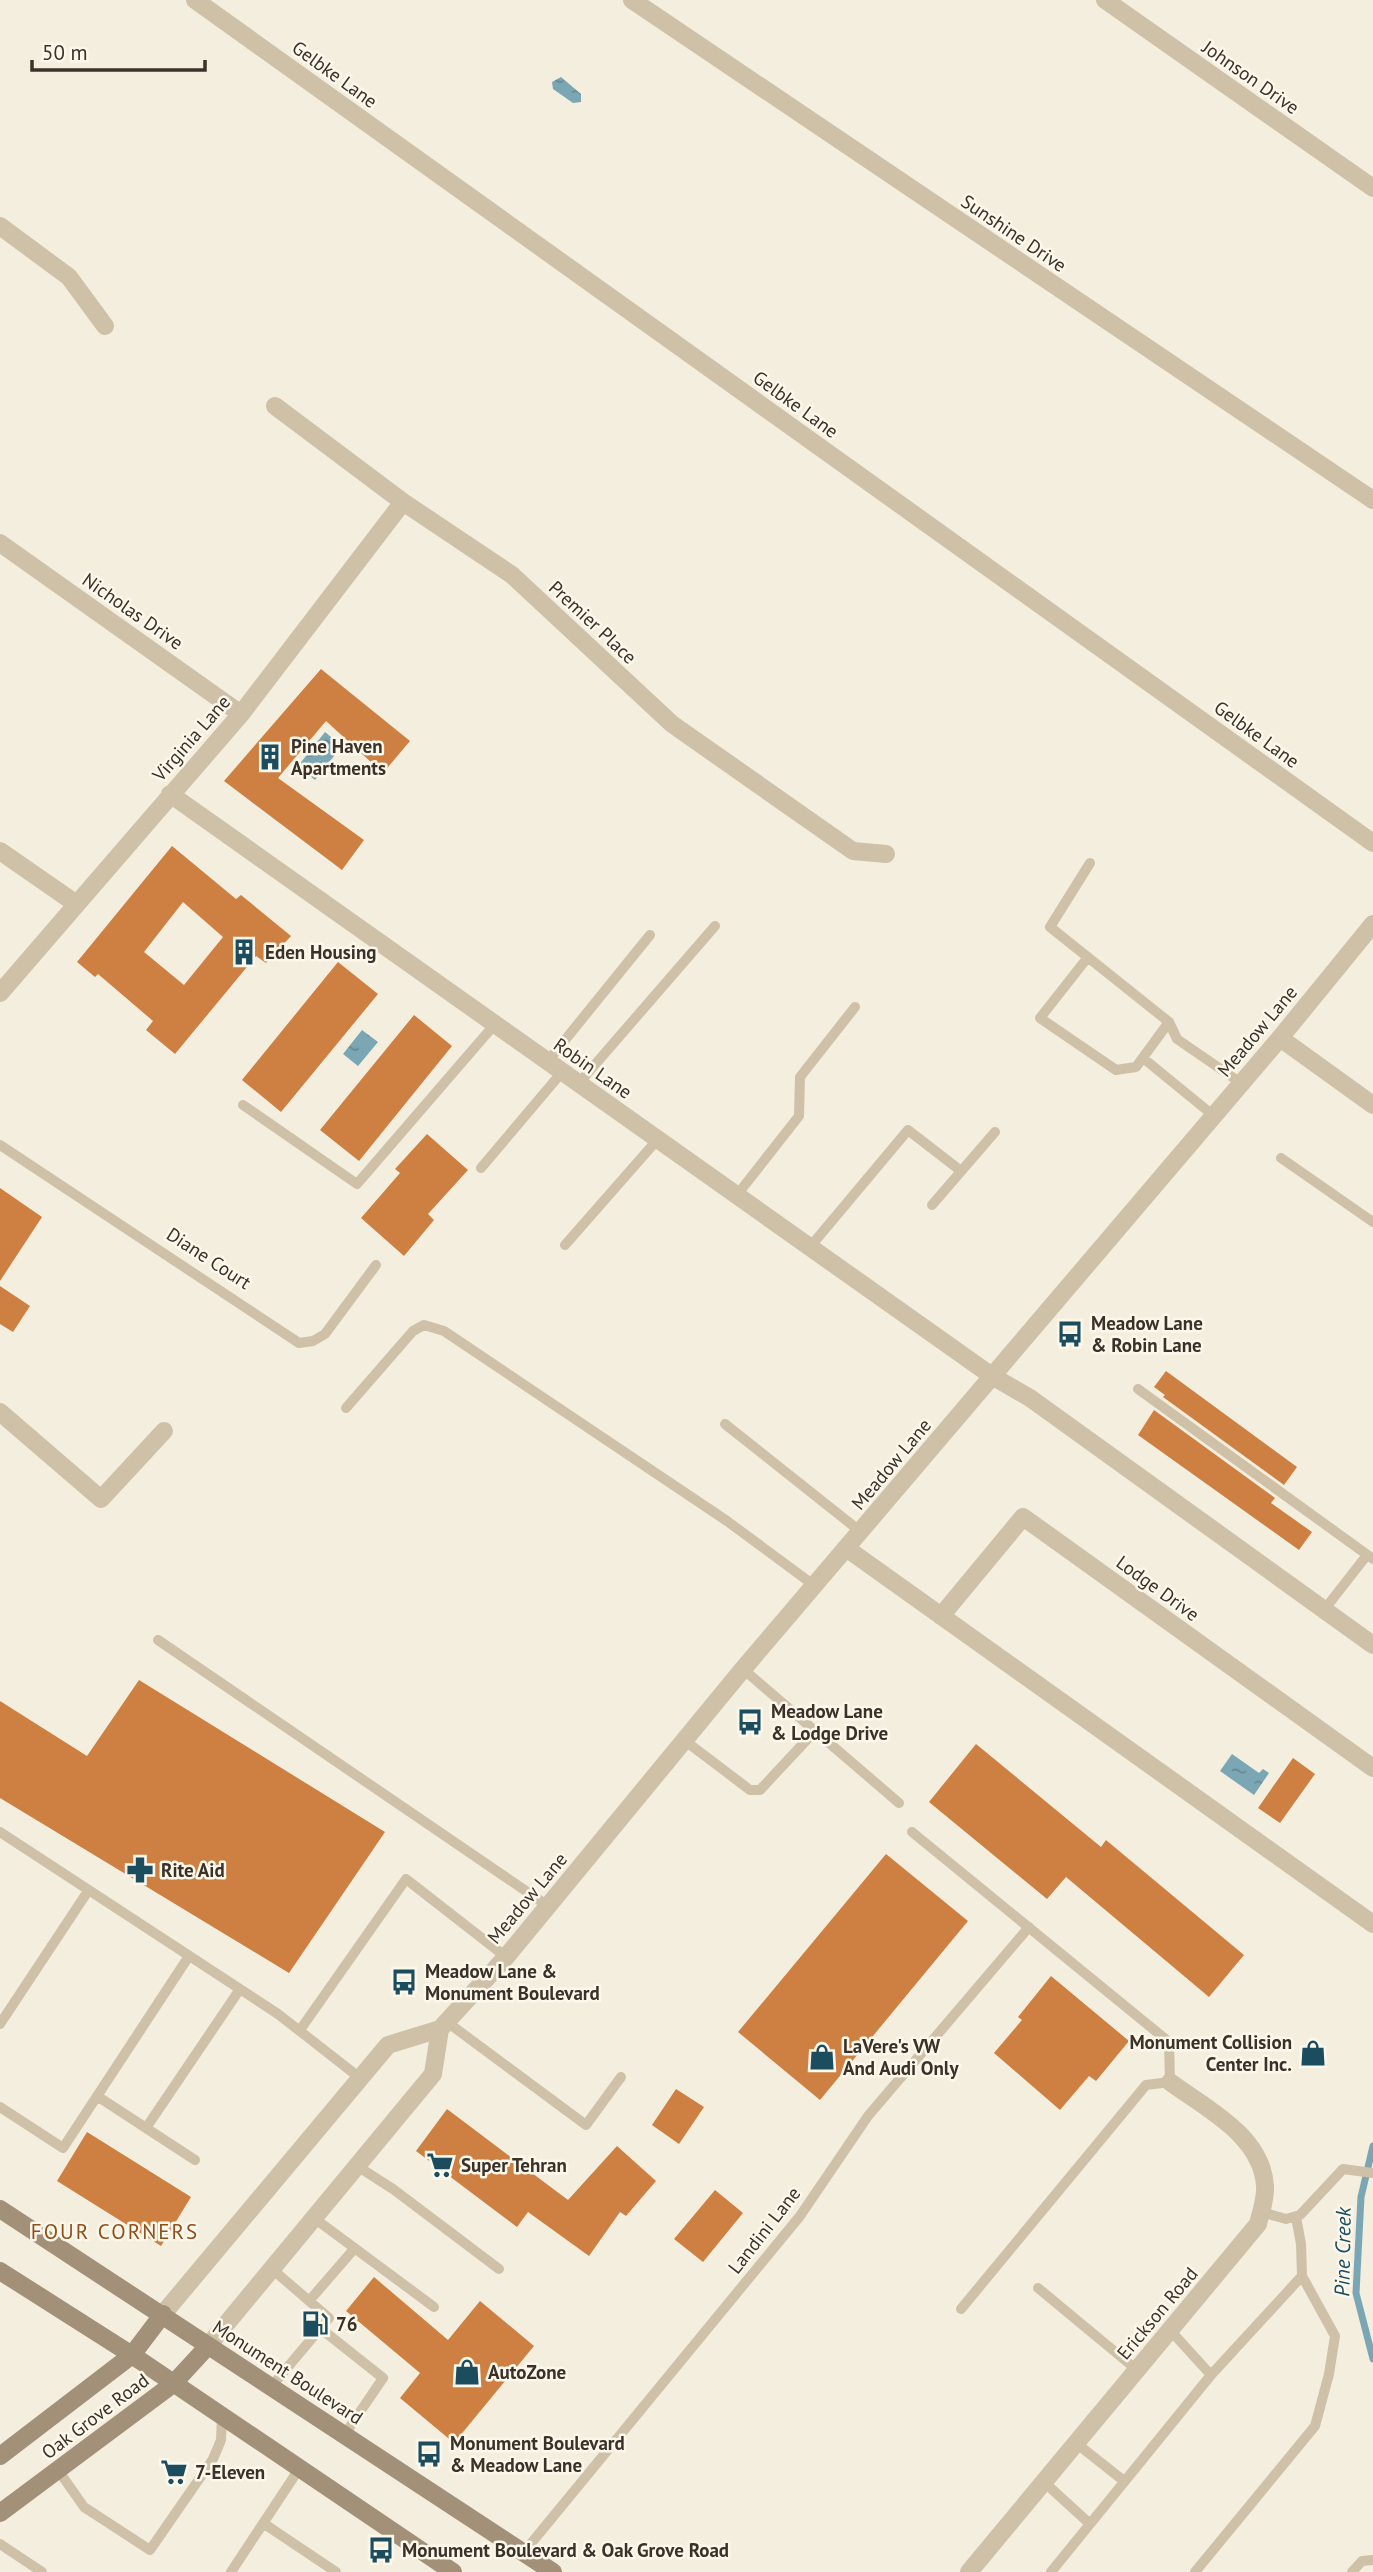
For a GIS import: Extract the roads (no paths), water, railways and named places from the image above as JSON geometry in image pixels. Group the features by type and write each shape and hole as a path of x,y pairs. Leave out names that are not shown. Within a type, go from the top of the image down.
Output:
{"main road":[{"name":"Monument Boulevard","path":"0,2209 552,2572"},
{"path":"0,2271 132,2355 453,2572"},
{"name":"Oak Grove Road","path":"0,2456 132,2355 163,2314"},
{"name":"Oak Grove Road","path":"0,2513 173,2384 208,2346"}],"street":[{"name":"Gelbke Lane","path":"195,0 1373,843"},
{"name":"Sunshine Drive","path":"632,0 1373,500"},
{"name":"Johnson Drive","path":"1105,0 1373,188"},
{"path":"0,226 69,276 105,326"},
{"name":"Premier Place","path":"275,406 403,502 512,575 672,724 853,851 886,854"},
{"name":"Virginia Lane","path":"0,993 241,714 403,502"},
{"name":"Nicholas Drive","path":"0,543 241,714"},
{"name":"Robin Lane","path":"170,794 992,1376 1030,1398 1373,1645"},
{"path":"0,851 75,903"},
{"name":"Meadow Lane","path":"443,2025 506,1957 743,1669 1280,1038 1373,924"},
{"path":"1280,1038 1373,1105"},
{"path":"0,1412 101,1499 164,1431"},
{"name":"Lodge Drive","path":"941,1616 1023,1517 1373,1768"},
{"path":"846,1548 1373,1924"},
{"path":"163,2314 388,2045 443,2025"},
{"path":"208,2346 433,2074 443,2025"},
{"name":"Erickson Road","path":"969,2572 1258,2224 1266,2188 1259,2157 1238,2132 1170,2082"}],"lane":[{"path":"1090,863 1050,927 1169,1022 1177,1039 1241,1083"},
{"path":"579,1083 715,926"},
{"path":"481,1168 650,935"},
{"path":"1088,957 1040,1018 1116,1070 1136,1067 1169,1022"},
{"path":"737,1195 799,1116 800,1077 855,1007"},
{"path":"243,1105 357,1184 495,1024"},
{"path":"1143,1058 1214,1116"},
{"path":"810,1247 908,1130 961,1171"},
{"path":"932,1205 995,1132"},
{"path":"565,1245 658,1139"},
{"name":"Diane Court","path":"0,1145 299,1343 313,1341 325,1334 376,1265"},
{"path":"1281,1158 1373,1222"},
{"path":"346,1408 414,1331 424,1325 444,1331 738,1529 816,1586"},
{"path":"1138,1389 1370,1557 1324,1610"},
{"path":"724,1424 861,1532"},
{"path":"158,1640 548,1906"},
{"path":"743,1669 899,1803"},
{"path":"684,1740 750,1790 760,1790 815,1731"},
{"path":"0,1832 300,2029 360,2078"},
{"path":"912,1832 1169,2042 1170,2082 1146,2085 961,2309"},
{"path":"300,2029 406,1879 506,1957"},
{"path":"1,2022 88,1891"},
{"name":"Landini Lane","path":"524,2552 800,2216 868,2116 1029,1927"},
{"path":"0,2107 63,2148 189,1956"},
{"path":"146,2128 214,2032 240,1989"},
{"path":"443,2025 586,2125 621,2077"},
{"path":"97,2096 195,2160"},
{"path":"357,2166 393,2189 499,2269"},
{"path":"1261,2212 1286,2219 1300,2216 1343,2169 1373,2173"},
{"path":"1195,2572 1315,2426 1329,2374 1335,2336 1301,2276 1301,2244 1296,2217"},
{"path":"314,2218 434,2307"},
{"path":"309,2301 354,2249"},
{"path":"271,2387 328,2318 272,2269"},
{"path":"1051,2572 1211,2375 1301,2276"},
{"path":"1038,2288 1137,2370"},
{"path":"320,2328 383,2378 345,2434"},
{"path":"1170,2330 1211,2375"},
{"path":"58,2470 84,2507 150,2550 213,2459 221,2440 222,2417"},
{"path":"1076,2443 1124,2481"},
{"path":"231,2572 299,2469"},
{"path":"1044,2482 1090,2524"},
{"path":"262,2523 337,2572"},
{"path":"0,2544 42,2572"},
{"path":"1352,2572 1362,2561 1373,2560"}],"water":[{"path":"561,77 581,94 581,102 573,103 553,89 552,82"},
{"path":"325,732 342,746 315,780 298,766"},
{"path":"362,1030 378,1042 358,1066 343,1054"},
{"path":"1232,1754 1259,1773 1263,1769 1269,1773 1254,1795 1220,1771"}],"waterway":[{"name":"Pine Creek","path":"1373,2146 1361,2197 1356,2293 1373,2359"}],"place":[{"name":"Pine Haven Apartments","path":"270,757"},
{"name":"Eden Housing","path":"244,952"},
{"name":"Meadow Lane & Robin Lane","path":"1070,1334"},
{"name":"Meadow Lane & Lodge Drive","path":"750,1722"},
{"name":"Rite Aid","path":"140,1870"},
{"name":"Meadow Lane & Monument Boulevard","path":"404,1982"},
{"name":"Monument Collision Center Inc.","path":"1313,2053"},
{"name":"LaVere's VW And Audi Only","path":"822,2057"},
{"name":"Super Tehran","path":"440,2165"},
{"name":"76","path":"315,2324"},
{"name":"AutoZone","path":"467,2372"},
{"name":"Monument Boulevard & Meadow Lane","path":"429,2454"},
{"name":"7-Eleven","path":"174,2472"},
{"name":"Monument Boulevard & Oak Grove Road","path":"381,2550"}],"district":[{"name":"FOUR CORNERS","path":"115,2232"}]}
